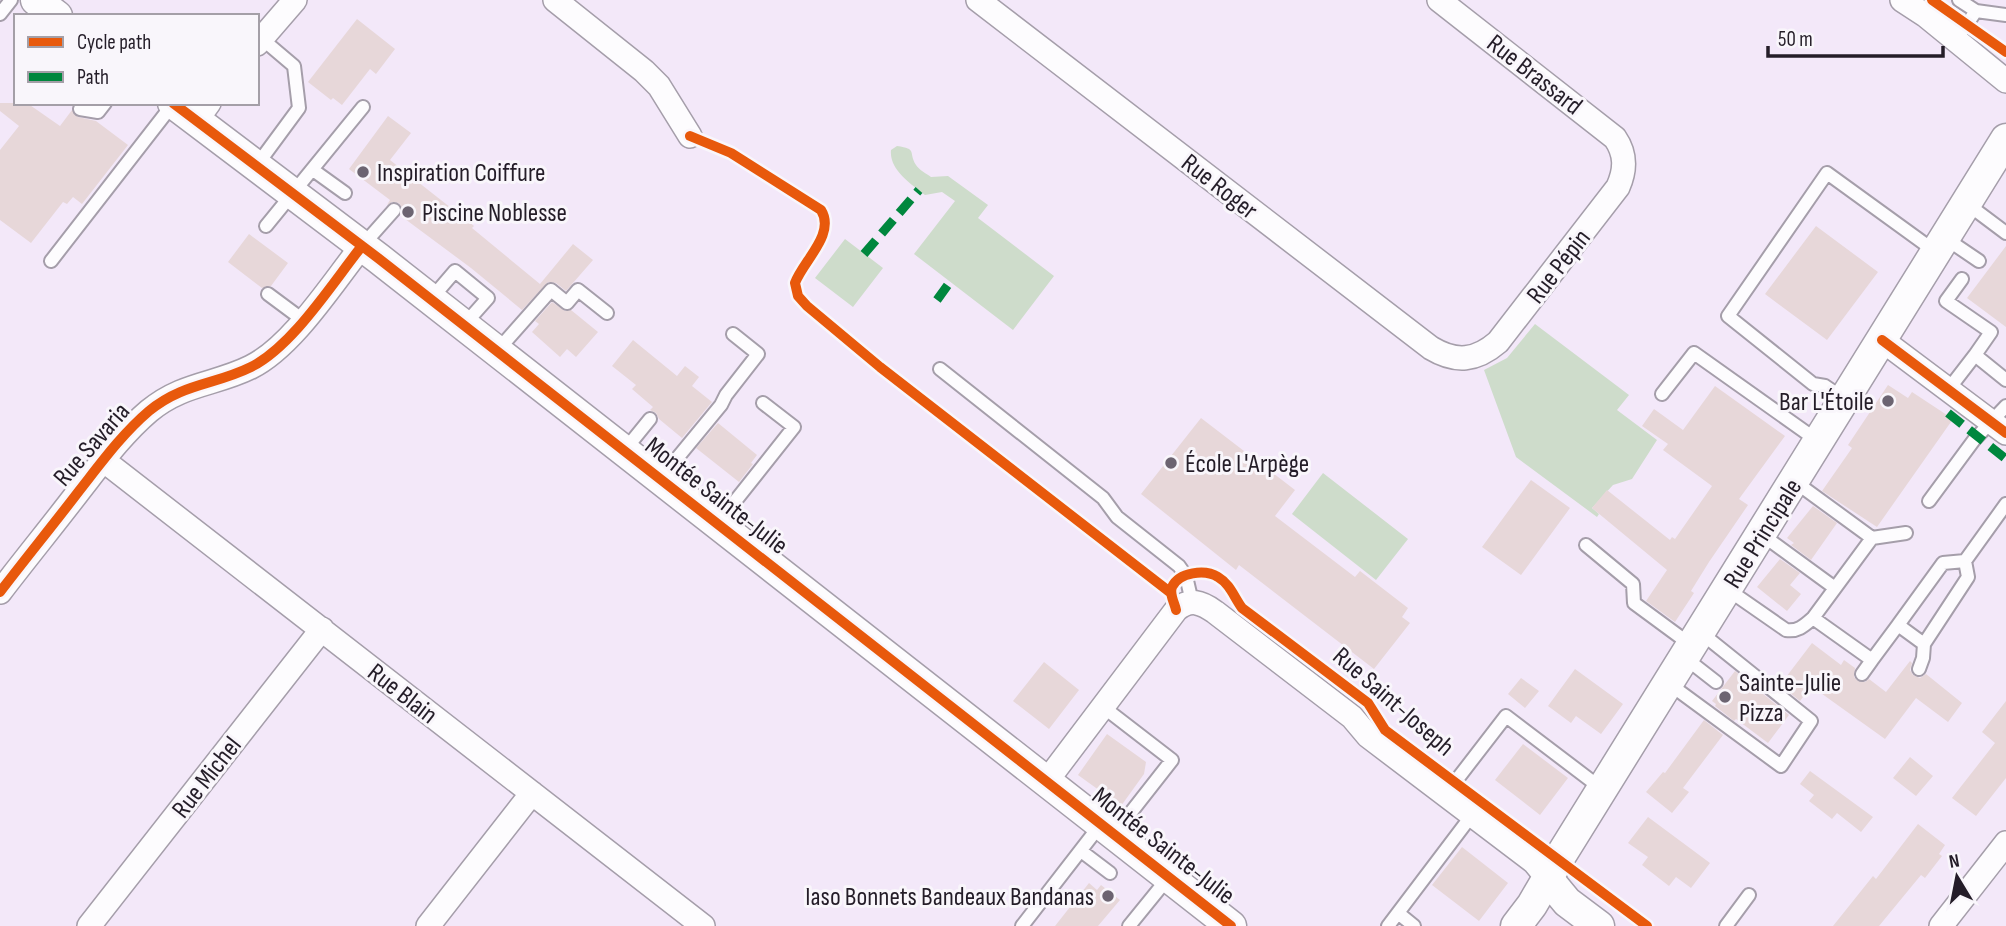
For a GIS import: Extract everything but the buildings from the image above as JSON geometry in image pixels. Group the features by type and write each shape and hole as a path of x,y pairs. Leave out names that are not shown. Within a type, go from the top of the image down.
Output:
{"street":[{"path":"36,0 54,14"},
{"path":"259,41 295,0"},
{"path":"555,0 659,86 690,136"},
{"name":"Rue Roger","path":"978,0 1431,348 1453,359 1467,359"},
{"name":"Rue Brassard","path":"1439,0 1607,130 1615,138 1623,154"},
{"path":"1902,0 1925,15 2006,81"},
{"name":"Montée Sainte-Julie","path":"193,109 256,165 1231,926"},
{"name":"Rue Principale","path":"1516,926 1548,879 2006,139"},
{"name":"Rue Pépin","path":"1467,359 1477,357 1499,342 1618,187 1623,176 1623,154"},
{"name":"Rue Savaria","path":"0,592 103,460 133,427 181,390 252,367 276,349 303,320 362,246"},
{"path":"1882,340 1948,390 2001,421"},
{"name":"Rue Blain","path":"103,460 703,926"},
{"path":"1046,782 1176,610 1184,603 1192,602"},
{"name":"Rue Saint-Joseph","path":"1192,602 1205,605 1352,717 1368,736 1534,862 1548,879"},
{"name":"Rue Michel","path":"89,926 321,629"},
{"path":"428,926 531,793"},
{"path":"1941,926 2006,843"},
{"path":"1548,879 1567,902 1599,926"}],"lane":[{"path":"0,14 11,0"},
{"path":"1959,0 1976,11 2006,15"},
{"path":"1955,41 1976,11"},
{"path":"256,165 299,108 294,66 259,41"},
{"path":"80,109 98,112 103,105"},
{"path":"266,226 363,107"},
{"path":"51,261 193,109"},
{"path":"313,170 345,193"},
{"path":"1844,399 1825,386 1813,384 1728,316 1827,173 1940,245 1979,261"},
{"path":"1966,203 2006,233"},
{"path":"362,246 394,211"},
{"path":"497,351 560,279"},
{"path":"1948,390 1991,332 1947,301 1962,279"},
{"path":"551,290 567,303 578,290 607,313"},
{"path":"268,294 303,320"},
{"path":"660,479 758,354 733,334"},
{"path":"1662,394 1694,353 1819,441"},
{"path":"1975,355 2006,380"},
{"path":"940,369 1103,498 1117,517 1180,566 1184,571 1192,602"},
{"path":"717,524 794,427 763,404"},
{"path":"624,451 650,419"},
{"path":"1929,501 1977,437 2001,421"},
{"path":"1794,481 1872,538 1906,533"},
{"path":"1919,669 1924,644 1968,577 1965,561 2006,505"},
{"path":"1761,534 1835,588"},
{"path":"1727,589 1786,629 1804,627 1872,538"},
{"path":"1586,545 1633,584 1634,603 1692,645 1811,720 1781,766 1668,683"},
{"path":"1862,674 1942,563 1965,561"},
{"path":"1813,618 1872,660"},
{"path":"1898,625 1924,644"},
{"path":"1692,645 1716,682"},
{"path":"1022,926 1081,850 1107,830 1172,760 1102,706"},
{"path":"1445,795 1506,716 1603,789"},
{"path":"1388,926 1472,815"},
{"path":"1081,850 1110,873"},
{"path":"1129,926 1168,877"},
{"path":"1726,926 1749,895"},
{"path":"1398,913 1414,926"}],"green space":[{"path":"897,146 910,150 917,167 931,177 948,176 988,205 978,218 1054,276 1013,330 914,254 955,201 942,192 925,195 908,181 897,170 891,157 891,150"},
{"path":"845,239 883,268 853,307 815,278"},
{"path":"1535,324 1629,395 1617,410 1657,440 1632,479 1613,485 1592,508 1599,514 1597,517 1516,457 1484,370 1507,358"},
{"path":"1323,473 1408,539 1376,580 1292,514"}],"marked path":[{"path":"864,254 919,190"},
{"path":"937,300 950,282"},
{"path":"1948,413 2006,459"}],"cycle path":[{"path":"1932,0 2006,52"},
{"path":"176,105 378,258 1231,926"},
{"path":"690,136 731,153 821,210 825,219 821,238 795,283 798,296 807,306 880,367 1171,593"},
{"path":"0,592 104,459 139,420 174,395 238,373 267,357 297,329 362,246"},
{"path":"1882,340 2006,433"},
{"path":"1176,610 1171,590 1180,578 1193,573 1218,577 1229,587 1242,608 1368,703 1385,730 1647,926"}],"place":[{"name":"Inspiration Coiffure","path":"363,172"},
{"name":"Piscine Noblesse","path":"408,212"},
{"name":"Bar L'Étoile","path":"1888,401"},
{"name":"École L'Arpège","path":"1171,463"},
{"name":"Sainte-Julie Pizza","path":"1725,697"},
{"name":"Iaso Bonnets Bandeaux Bandanas","path":"1108,896"}]}
